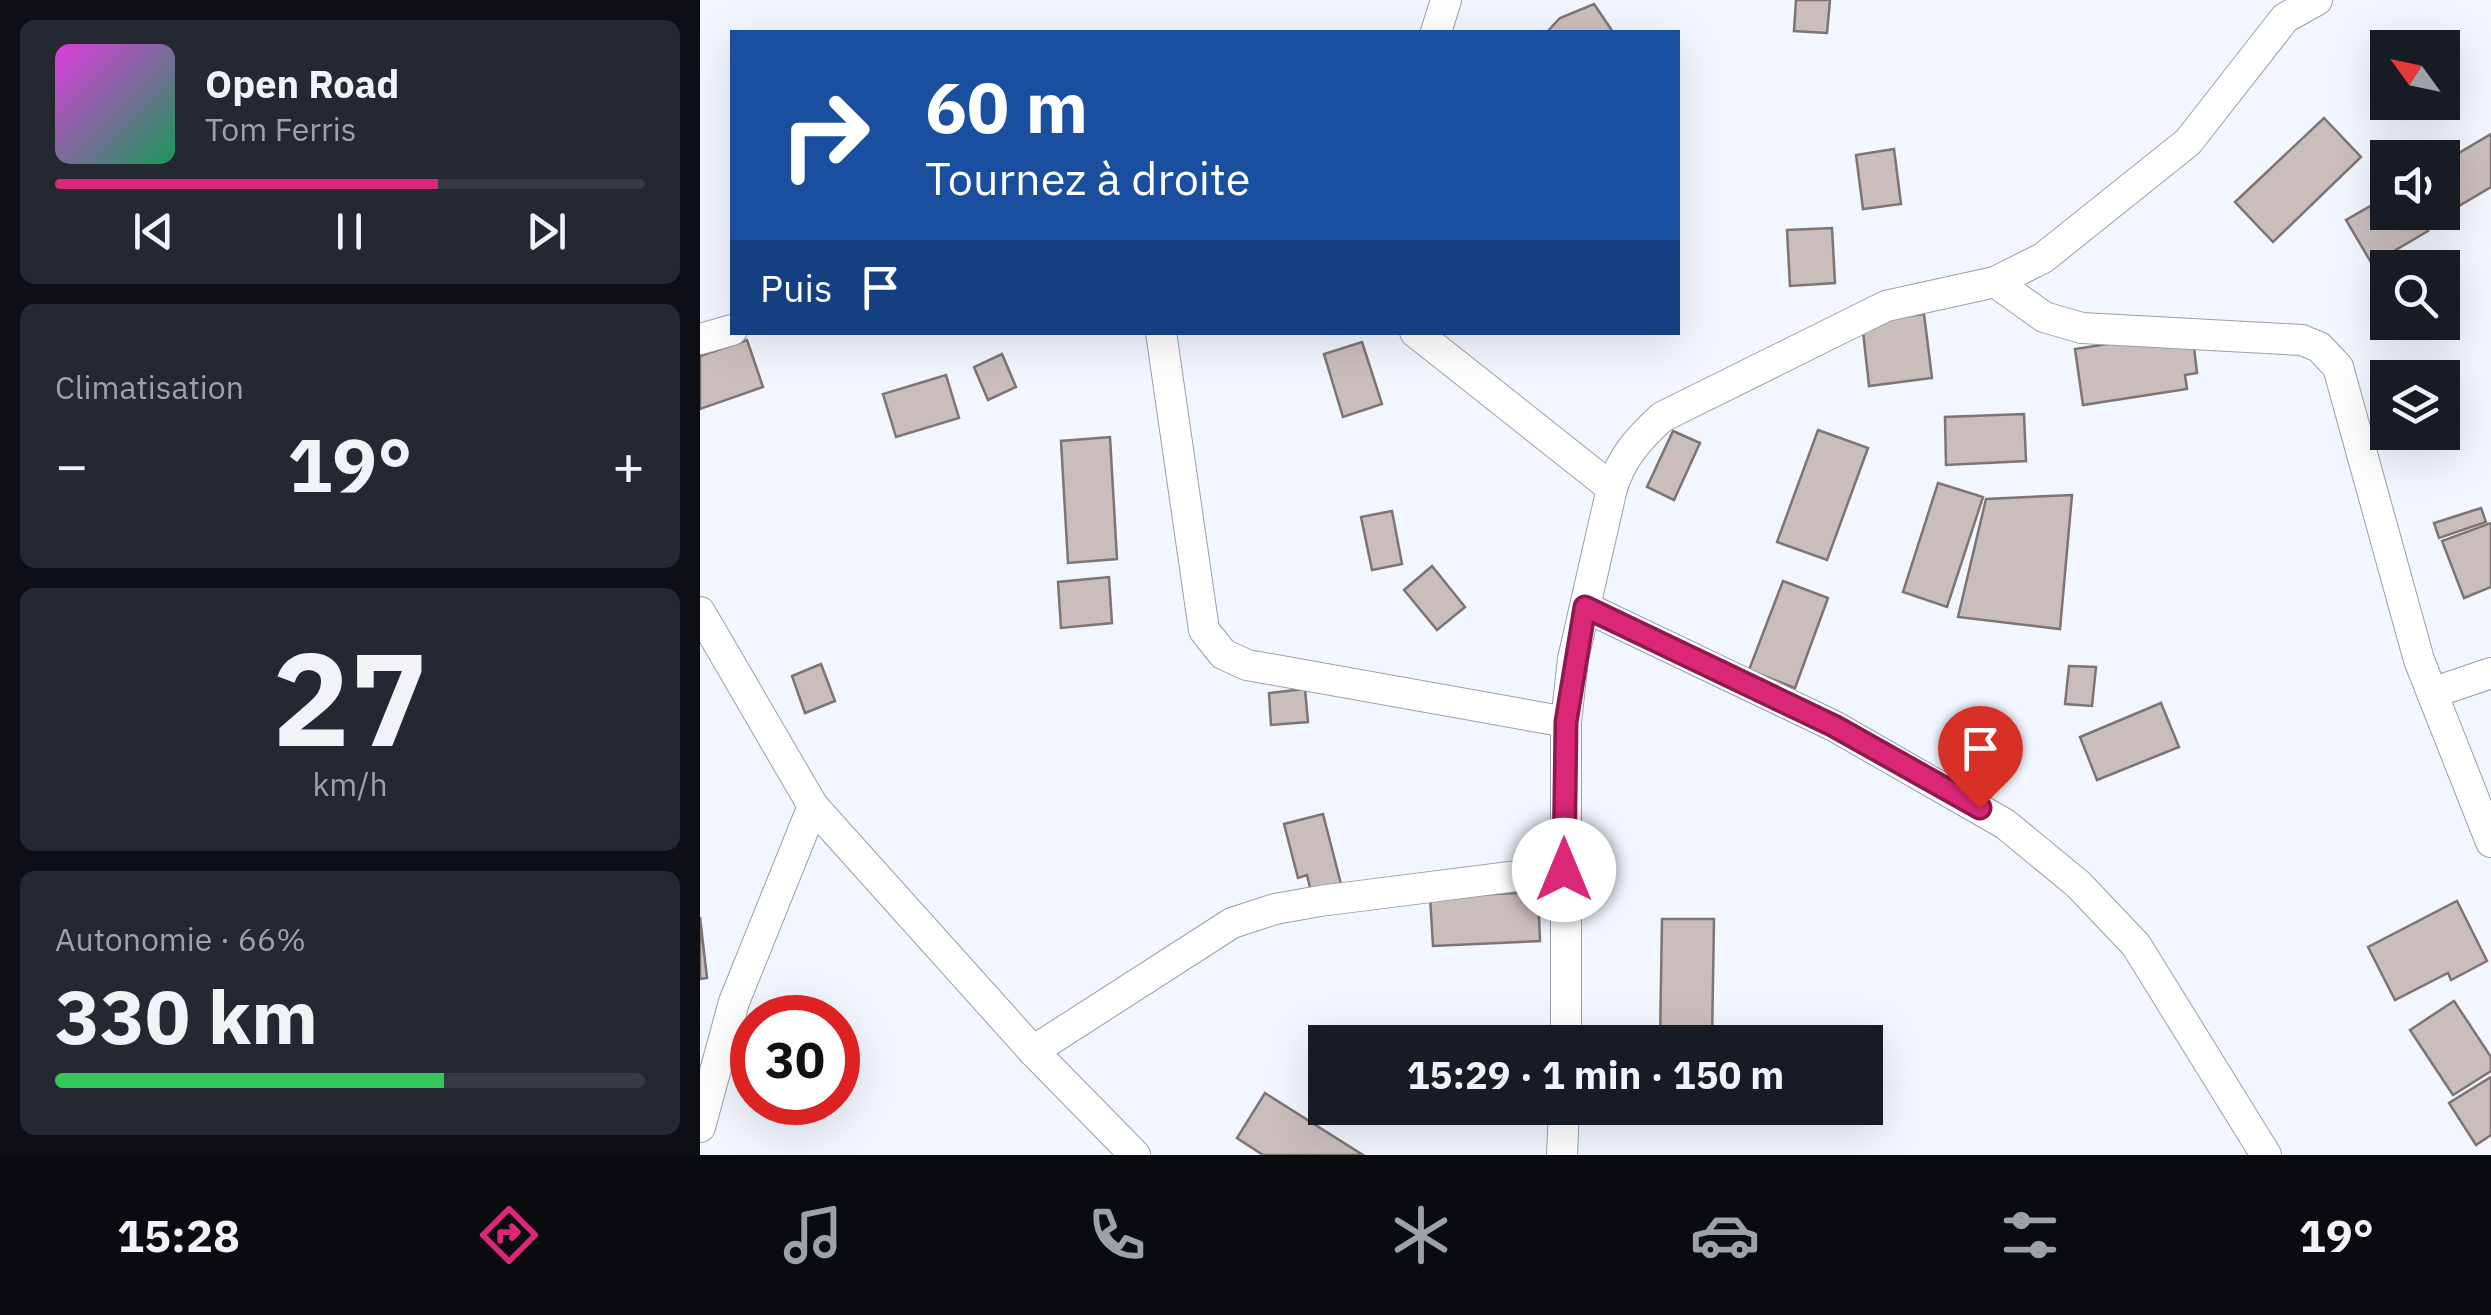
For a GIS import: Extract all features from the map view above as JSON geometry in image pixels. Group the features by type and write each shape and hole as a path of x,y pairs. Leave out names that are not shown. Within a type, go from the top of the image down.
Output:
{"street":[{"path":"1437,30 1446,0"},
{"path":"1566,1025 1566,722 1585,607 1612,488 1620,465 1637,440 1662,417 1886,306 1995,282 2044,258 2188,142 2284,18 2317,0"},
{"path":"1995,282 2044,316 2082,328 2302,340 2330,357 2338,367 2359,432 2395,579 2432,693 2491,842"},
{"path":"700,339 730,331"},
{"path":"1161,335 1204,630 1210,642 1248,665 1566,722"},
{"path":"1419,335 1612,488"},
{"path":"1585,607 1834,726 2005,824 2078,884 2136,945 2266,1155"},
{"path":"700,612 813,806 1033,1051 1135,1155"},
{"path":"2432,693 2491,673"},
{"path":"700,1127 734,1002 813,806"},
{"path":"1033,1051 1246,918 1320,901 1564,870"},
{"path":"1562,1155 1563,1125"}],"building":[{"path":"1796,0 1830,0 1827,33 1794,31"},
{"path":"1594,4 1612,30 1549,30 1560,18"},
{"path":"2324,118 2361,157 2273,242 2235,202"},
{"path":"2491,134 2491,187 2460,205 2460,152"},
{"path":"1894,149 1901,204 1863,209 1856,155"},
{"path":"2370,206 2370,230 2428,231 2396,250 2370,250 2370,261 2346,220"},
{"path":"1832,228 1835,283 1790,286 1787,230"},
{"path":"1924,314 1932,378 1869,386 1862,322"},
{"path":"2185,332 2194,347 2197,373 2185,375 2187,389 2083,405 2075,349"},
{"path":"747,340 763,387 700,409 700,356"},
{"path":"1362,342 1382,404 1343,417 1324,354"},
{"path":"1002,354 1016,387 988,400 974,367"},
{"path":"946,375 959,418 896,437 883,394"},
{"path":"2024,414 2026,461 1946,465 1945,417"},
{"path":"1818,430 1868,448 1827,560 1777,542"},
{"path":"1673,431 1700,443 1674,500 1647,487"},
{"path":"1110,437 1117,559 1068,563 1061,441"},
{"path":"1938,483 1983,497 1947,607 1903,592"},
{"path":"2072,495 2060,629 1958,617 1986,499"},
{"path":"2481,508 2486,522 2439,538 2434,523"},
{"path":"1392,511 1402,564 1372,570 1361,517"},
{"path":"2491,523 2491,587 2464,598 2442,541"},
{"path":"1432,566 1465,607 1437,630 1404,590"},
{"path":"1109,577 1112,623 1061,628 1058,582"},
{"path":"1783,581 1828,598 1795,688 1749,670"},
{"path":"821,664 835,701 805,713 792,676"},
{"path":"2069,666 2096,667 2092,706 2065,704"},
{"path":"1305,689 1308,722 1271,725 1269,693"},
{"path":"2161,703 2179,747 2097,780 2080,737"},
{"path":"1323,814 1341,884 1311,892 1307,875 1298,878 1284,824"},
{"path":"1538,892 1540,941 1433,946 1430,897"},
{"path":"2457,901 2487,961 2451,980 2448,973 2395,1000 2368,947"},
{"path":"700,917 707,978 700,979"},
{"path":"1662,919 1714,919 1712,1025 1660,1025"},
{"path":"2454,1001 2491,1057 2491,1071 2453,1095 2410,1030"},
{"path":"2491,1077 2491,1135 2476,1145 2449,1103"},
{"path":"1265,1093 1308,1120 1308,1125 1316,1125 1363,1155 1263,1155 1237,1138"}],"route":[{"path":"1564,870 1566,722 1573,659 1585,607 1834,726 1980,808"}]}
